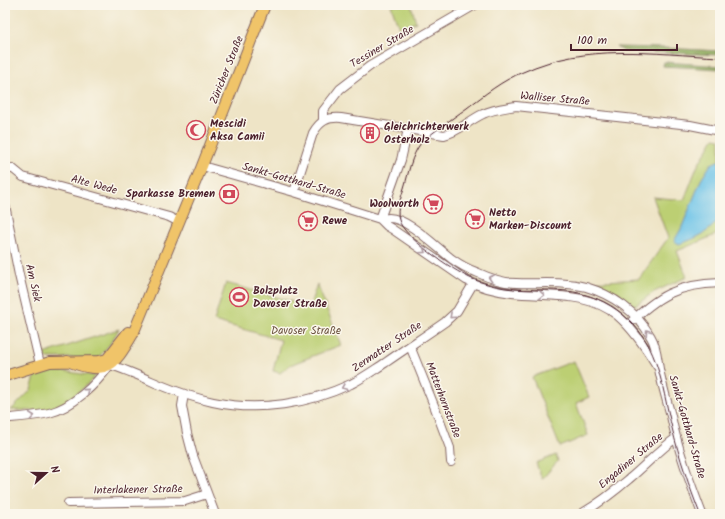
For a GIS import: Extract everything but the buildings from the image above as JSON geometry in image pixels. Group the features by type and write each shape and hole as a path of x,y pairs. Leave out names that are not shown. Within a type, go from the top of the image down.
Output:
{"main road":[{"name":"Züricher Straße","path":"202,166 265,5"},
{"path":"5,376 40,364 67,361 87,367 104,368 108,362 115,362 133,334 202,166"}],"street":[{"name":"Tessiner Straße","path":"294,192 313,133 323,120 323,111 340,89 370,66 476,5"},
{"name":"Walliser Straße","path":"323,120 341,118 444,135 453,133 483,114 516,106 690,125 720,131"},
{"path":"380,219 401,160 408,129"},
{"name":"Sankt-Gotthard-Straße","path":"202,166 294,192 380,219 391,218 406,224 419,232 453,260 468,269 485,276 504,282 561,282 585,287 606,295 624,306 636,317 652,338 676,438 702,514"},
{"name":"Alte Wede","path":"5,170 12,168 23,177 169,217 179,222"},
{"name":"Am Siek","path":"5,205 19,275 40,364"},
{"name":"Sankt-Gotthard-Straße","path":"380,219 387,226 473,284 512,293 576,298 606,308 628,325 646,348 659,369"},
{"path":"410,242 413,234 419,232"},
{"path":"628,325 654,302 670,292 693,285 720,283"},
{"name":"Zermatter Straße","path":"108,362 184,394 212,402 234,406 276,406 319,397 352,384 366,376 445,322 457,312 473,284"},
{"name":"Matterhornstraße","path":"410,346 422,373 450,448 451,462"},
{"path":"5,420 8,418 49,413 58,410 89,389 101,378 108,362"},
{"path":"184,394 182,406 193,456 215,514"},
{"name":"Engadiner Straße","path":"581,514 626,482 666,445 676,438"},
{"name":"Interlakener Straße","path":"68,503 185,501 207,494"}],"green space":[{"path":"391,5 411,5 416,22 399,28"},
{"path":"616,47 720,51 720,55 624,51"},
{"path":"664,62 720,66 720,69 663,66"},
{"path":"714,138 720,139 720,233 677,251 687,277 654,292 636,305 633,305 607,289 589,282 639,279 668,238 653,197 684,200 697,167"},
{"name":"Davoser Straße","path":"226,283 301,304 310,305 317,284 341,345 290,365 280,373 273,371 281,340 214,321"},
{"path":"119,329 110,344 98,358 47,358 43,354"},
{"path":"574,361 589,397 576,403 588,435 560,447 532,377"},
{"path":"48,369 96,376 74,396 54,408 39,411 11,410 31,390 37,370"},
{"path":"556,455 558,461 542,479 536,463"}],"water":[{"path":"720,160 720,217 707,231 691,240 679,244 674,241 681,229 701,180 711,164"}],"tram line":[{"path":"700,514 678,450 663,387 655,361 650,348 634,325 610,306 583,294 554,290 505,288 470,278 441,261 409,235 399,220 398,208 411,164 421,143 487,93 516,75 547,63 571,57 596,54 620,52 720,57"}],"place":[{"name":"Mescidi Aksa Camii","path":"196,130"},
{"name":"Gleichrichterwerk Osterholz","path":"370,133"},
{"name":"Sparkasse Bremen","path":"229,194"},
{"name":"Woolworth","path":"433,204"},
{"name":"Netto Marken-Discount","path":"475,219"},
{"name":"Rewe","path":"308,221"},
{"name":"Bolzplatz Davoser Straße","path":"239,297"}]}
